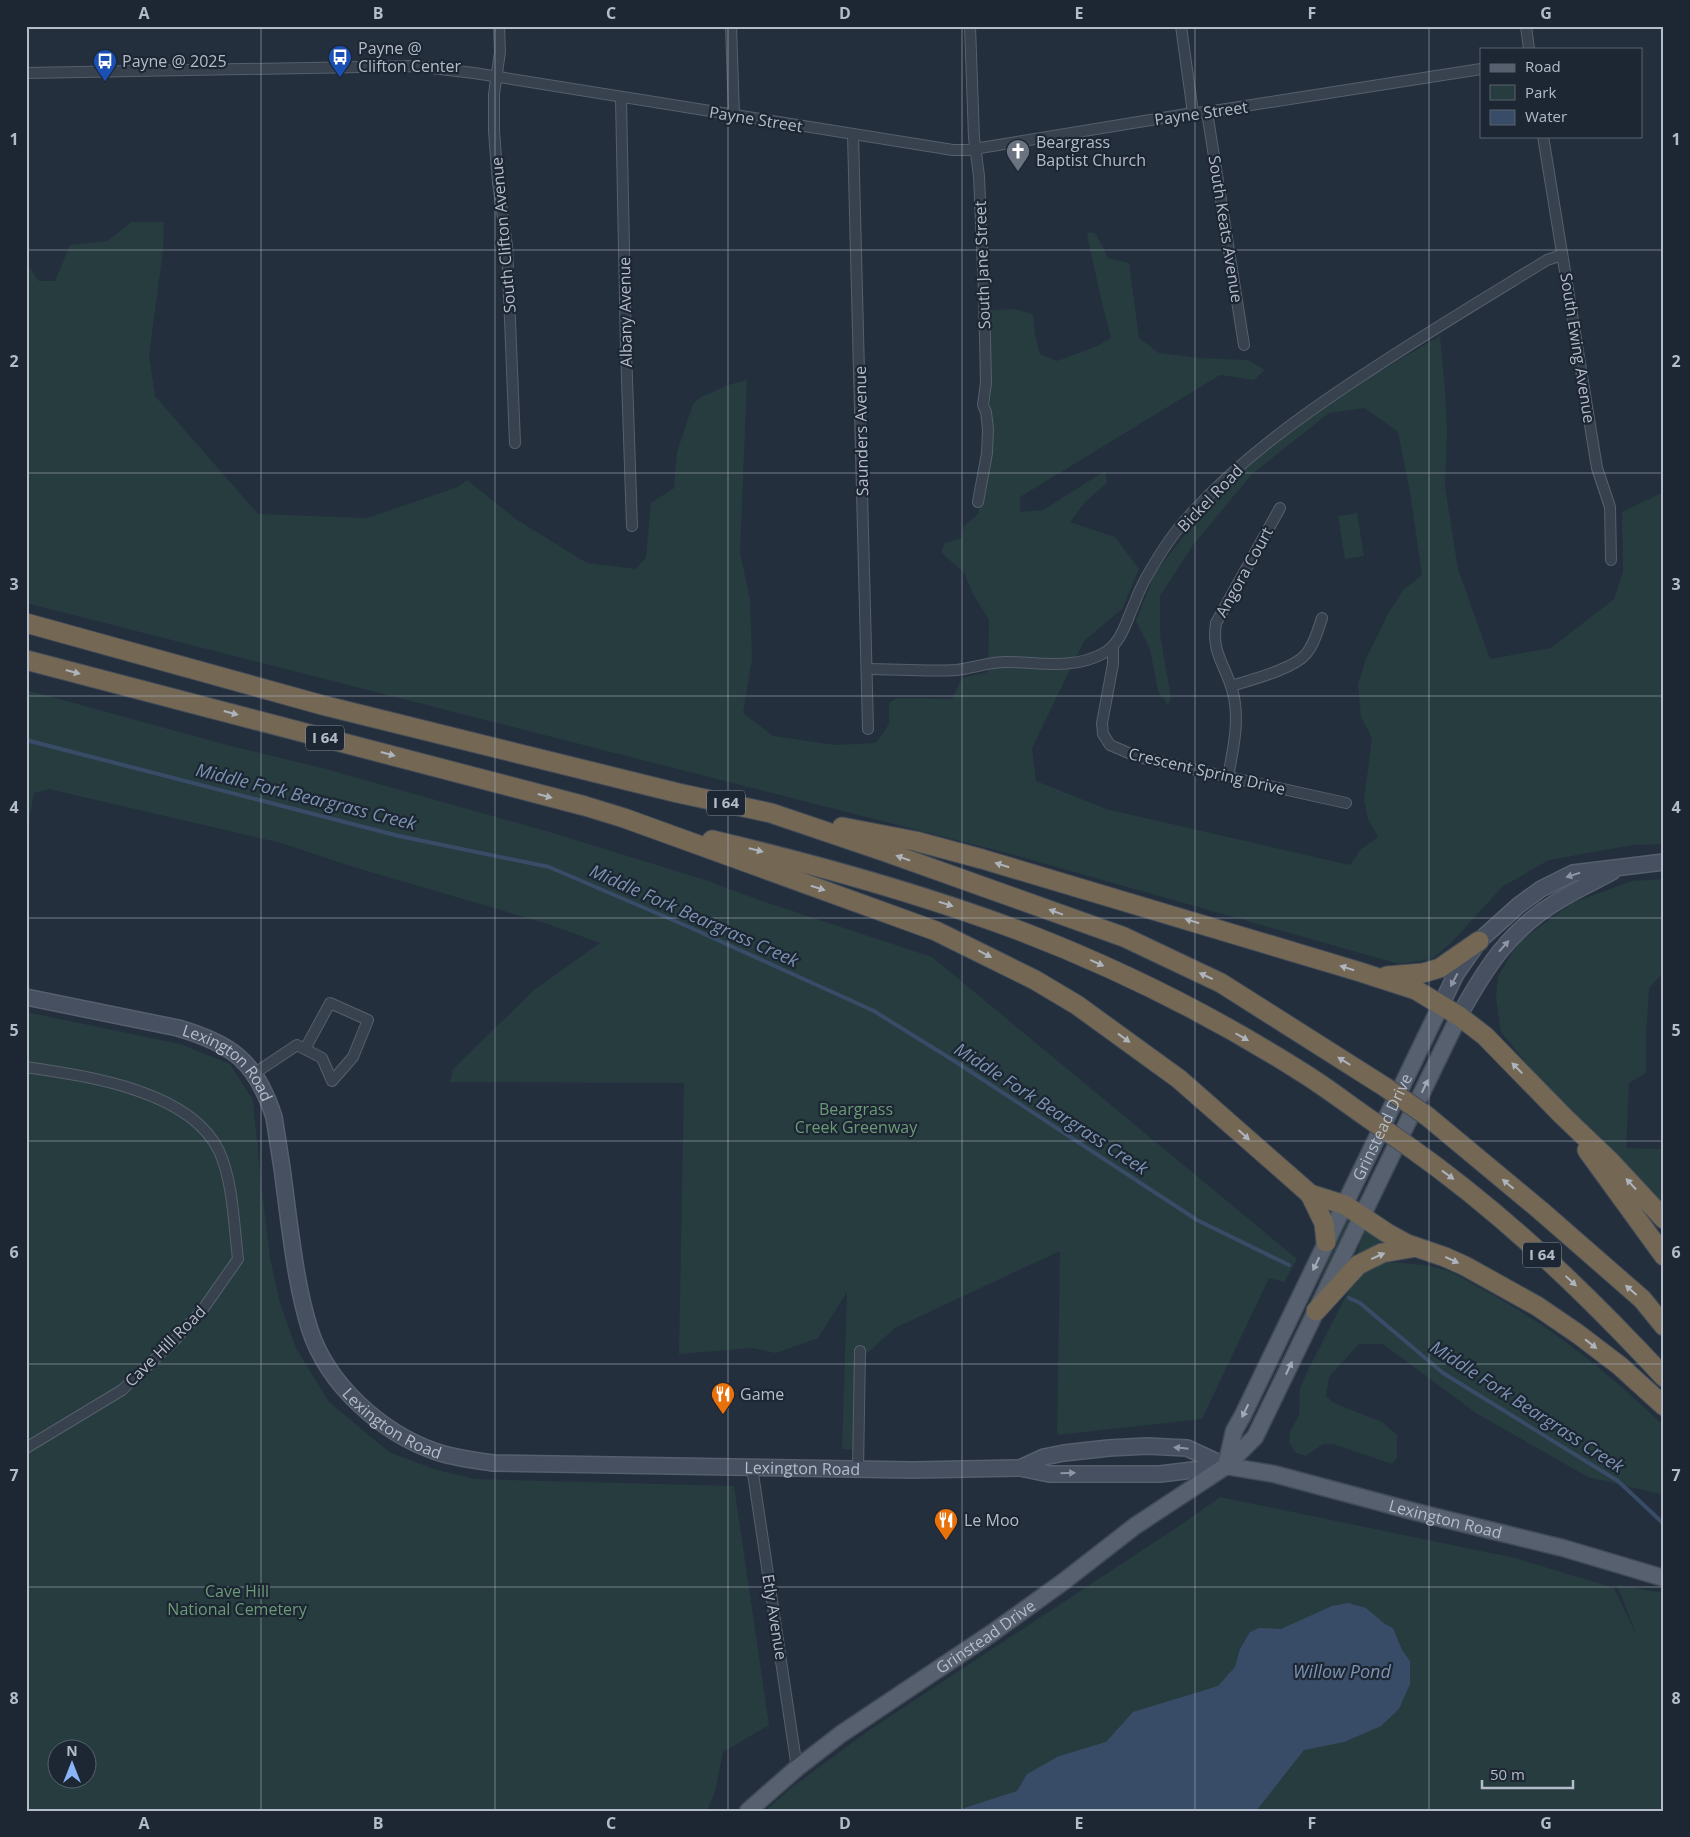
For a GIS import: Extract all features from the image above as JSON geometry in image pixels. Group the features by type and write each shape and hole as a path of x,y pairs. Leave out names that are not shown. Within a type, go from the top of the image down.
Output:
{"highway":[{"name":"I 64","path":"26,623 322,705 678,793 771,813 913,861 1124,937 1221,983 1385,1087 1427,1116 1540,1210 1642,1299 1664,1326"},
{"name":"I 64","path":"26,660 586,806 624,818 780,856 880,884 954,907 1025,933 1101,965 1184,1005 1301,1071 1408,1146 1462,1186 1523,1237 1573,1283 1664,1377"},
{"path":"771,813 915,841 982,859 1375,976 1416,990 1459,1016 1490,1042 1609,1160 1664,1220"},
{"path":"624,818 936,931 1035,980 1077,1005 1179,1079 1310,1194 1324,1223 1326,1242"},
{"path":"1375,976 1398,976 1440,968 1479,941"},
{"path":"1563,1116 1664,1256"},
{"path":"1310,1194 1344,1205 1387,1233 1464,1266 1537,1306 1620,1366 1664,1406"},
{"path":"1316,1311 1358,1265 1382,1252 1416,1247"}],"main road":[{"name":"Grinstead Drive","path":"1226,1466 1234,1431 1244,1415 1456,974 1479,941 1519,905 1541,890 1573,873 1664,862"},
{"name":"Grinstead Drive","path":"748,1811 797,1768 842,1734 1028,1607 1135,1526 1226,1466 1255,1437 1459,1016 1480,979 1501,949 1537,915 1558,900 1621,868"},
{"name":"Lexington Road","path":"26,996 178,1028 200,1035 227,1048 244,1061 254,1073 267,1096 274,1117 299,1288 311,1332 320,1353 335,1377 349,1394 382,1423 417,1444 434,1451 459,1458 493,1463 913,1470 1020,1468 1048,1474 1160,1474 1226,1466"},
{"name":"Lexington Road","path":"1020,1468 1044,1457 1064,1453 1147,1446 1187,1448 1226,1466 1274,1474 1420,1513 1563,1548 1664,1578"}],"street":[{"name":"South Clifton Avenue","path":"499,26 500,52 494,94 494,131 498,183 507,246 515,444"},
{"path":"731,26 734,115"},
{"name":"South Jane Street","path":"970,26 979,176 986,383 982,405 986,412 988,429 987,453 978,502"},
{"path":"1181,26 1192,113"},
{"path":"1526,26 1529,48"},
{"name":"Payne Street","path":"26,73 414,66 496,77 954,150 976,149 1192,113 1480,69"},
{"name":"Albany Avenue","path":"620,98 632,526"},
{"name":"South Keats Avenue","path":"1207,112 1244,345"},
{"name":"Saunders Avenue","path":"853,134 868,729"},
{"name":"South Ewing Avenue","path":"1543,138 1597,468 1610,508 1611,560"},
{"name":"Bickel Road","path":"867,669 955,670 1004,662 1072,664 1090,660 1105,653 1113,646 1124,629 1149,572 1187,517 1244,462 1275,436 1322,402 1390,357 1547,260 1562,255"},
{"name":"Angora Court","path":"1231,686 1218,657 1214,639 1216,623 1280,508"},
{"path":"1228,776 1236,733 1236,713 1231,686 1286,667 1302,659 1308,653 1322,618"},
{"name":"Crescent Spring Drive","path":"1113,646 1113,664 1102,723 1103,734 1110,745 1138,757 1346,803"},
{"path":"254,1073 297,1045 322,1058 332,1081 353,1057 368,1020 330,1003 305,1049"},
{"name":"Cave Hill Road","path":"26,1067 76,1076 138,1091 176,1106 189,1115 205,1130 219,1150 225,1169 238,1259 203,1310 175,1340 122,1390 26,1448"},
{"path":"858,1469 860,1351"},
{"name":"Etly Avenue","path":"752,1467 797,1768"}],"green space":[{"path":"132,222 164,222 163,251 149,355 155,396 258,514 367,518 458,487 467,480 517,520 587,563 636,569 646,557 651,503 674,488 677,452 693,404 701,397 728,385 747,380 740,552 750,600 752,659 743,713 773,736 836,745 876,743 889,724 889,703 897,698 952,699 962,678 988,672 989,620 973,594 964,573 941,552 945,543 961,538 964,526 978,514 990,465 990,310 1014,309 1033,314 1035,335 1040,354 1057,361 1097,346 1111,338 1087,234 1090,232 1096,234 1108,258 1129,263 1139,338 1159,353 1200,358 1248,360 1265,370 1254,380 1220,375 1020,497 1020,512 1043,510 1105,471 1107,483 1085,502 1070,522 1115,537 1139,569 1122,609 1084,641 1032,748 1036,781 1106,809 1350,865 1361,849 1378,837 1368,819 1364,799 1372,738 1361,717 1358,684 1366,659 1388,614 1403,590 1422,575 1410,492 1398,432 1365,408 1329,413 1252,474 1193,545 1160,596 1160,635 1171,698 1168,705 1158,691 1150,649 1136,621 1155,573 1211,501 1262,453 1337,396 1440,336 1447,433 1445,487 1458,569 1490,659 1551,648 1614,599 1623,572 1622,512 1664,492 1664,844 1633,845 1549,860 1502,887 1452,942 1432,959 1399,964 1011,854 26,603 26,263 39,281 55,281 70,245 107,241"},
{"path":"1357,513 1364,556 1345,559 1338,516"},
{"name":"Beargrass Creek Greenway","path":"26,690 227,745 326,769 553,833 705,880 762,901 932,957 1297,1259 1284,1282 1269,1278 1202,1419 1057,1435 1060,1251 895,1328 865,1355 863,1451 842,1449 847,1292 818,1338 776,1353 752,1348 679,1354 684,1083 450,1082 453,1069 534,990 600,943 548,924 350,866 281,843 49,789 34,793 26,838"},
{"path":"1664,879 1664,972 1649,988 1646,1073 1629,1083 1626,1148 1664,1149 1664,1211 1536,1075 1501,1032 1496,998 1498,976 1519,942 1572,903 1632,881"},
{"name":"Cave Hill National Cemetery","path":"26,1012 180,1044 230,1064 253,1100 270,1258 280,1303 296,1348 329,1402 389,1452 437,1470 475,1479 734,1486 769,1725 723,1752 715,1792 707,1811 26,1811"},
{"path":"1346,1214 1353,1218 1321,1284 1319,1283"},
{"path":"1366,1228 1391,1243 1356,1256"},
{"path":"1385,1262 1430,1266 1455,1274 1507,1303 1555,1334 1622,1387 1664,1426 1664,1495 1588,1477 1476,1413 1383,1344 1359,1344 1329,1377 1326,1396 1334,1403 1382,1422 1397,1435 1397,1458 1392,1464 1333,1444 1323,1444 1306,1456 1296,1453 1289,1443 1290,1432 1299,1415 1300,1388 1308,1370 1350,1288 1369,1269"},
{"path":"1220,1497 1515,1558 1614,1588 1637,1636 1617,1585 1664,1593 1664,1811 765,1811 792,1787 871,1729"}],"water":[{"name":"Willow Pond","path":"1348,1603 1366,1608 1385,1624 1393,1628 1402,1650 1410,1661 1410,1684 1399,1709 1381,1726 1344,1742 1304,1750 1256,1811 955,1811 1017,1791 1027,1774 1059,1756 1106,1742 1133,1712 1218,1686 1235,1667 1240,1649 1250,1632 1259,1628 1281,1629 1332,1606"}],"waterway":[{"name":"Middle Fork Beargrass Creek","path":"26,740 399,836 549,867 689,927 874,1011 956,1062 1197,1220 1289,1265"},
{"name":"Middle Fork Beargrass Creek","path":"1349,1298 1360,1303 1443,1373 1618,1481 1664,1524"}],"place":[{"name":"Payne @ Clifton Center","path":"340,78"},
{"name":"Payne @ 2025","path":"105,82"},
{"name":"Beargrass Baptist Church","path":"1018,172"},
{"name":"Game","path":"723,1415"},
{"name":"Le Moo","path":"946,1541"}]}
